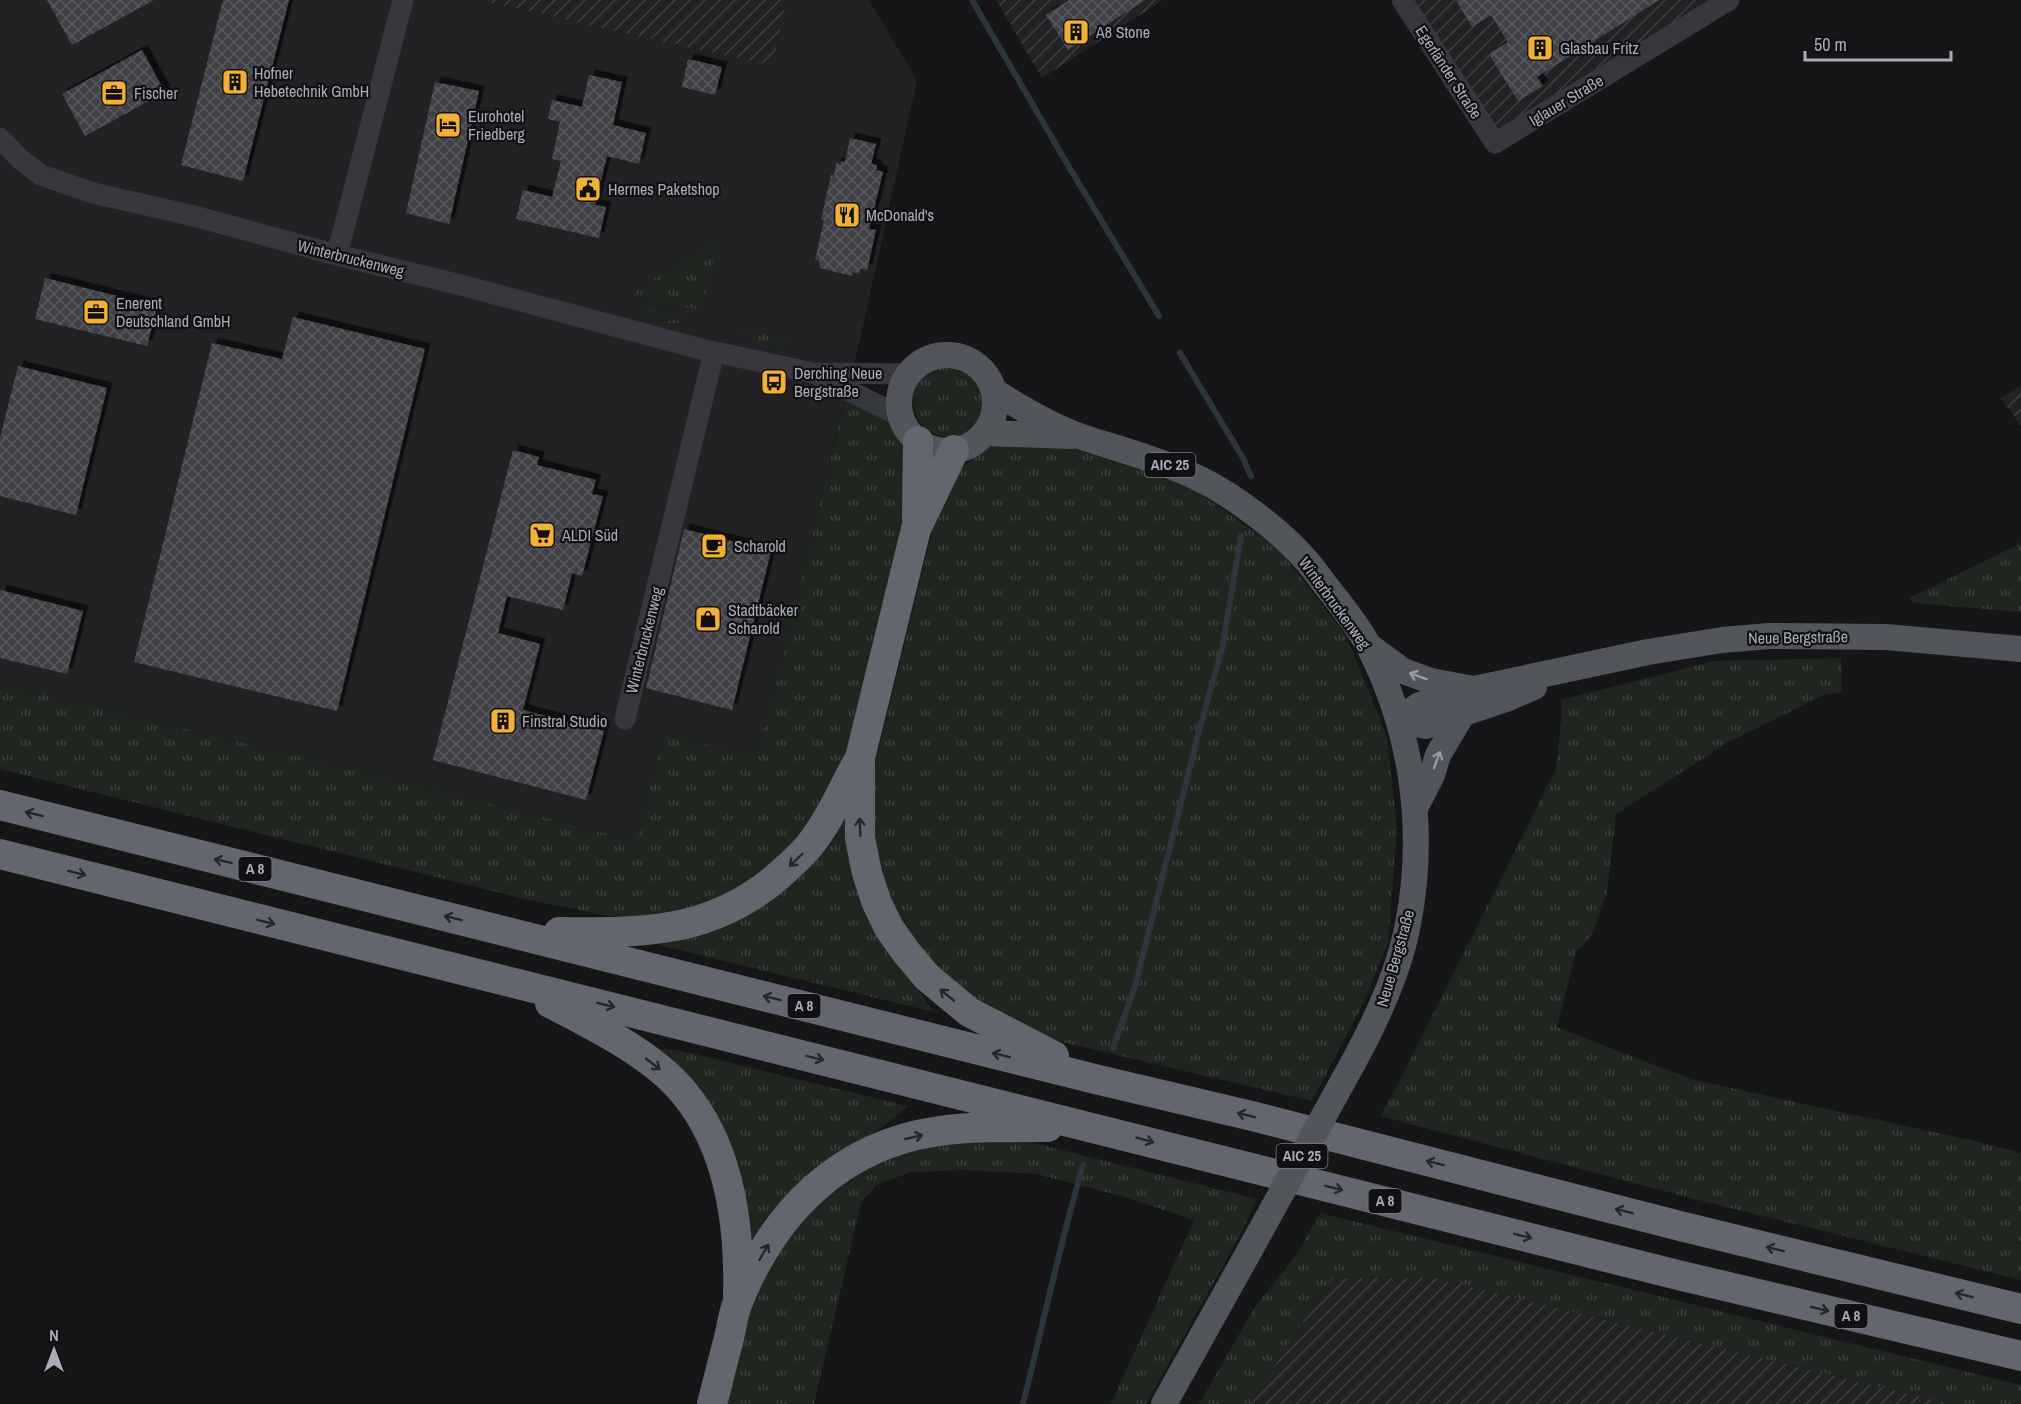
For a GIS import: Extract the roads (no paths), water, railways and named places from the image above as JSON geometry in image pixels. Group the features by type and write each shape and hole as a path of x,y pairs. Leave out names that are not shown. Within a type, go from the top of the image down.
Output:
{"highway":[{"path":"916,529 918,441"},
{"path":"954,450 916,529 860,758 860,838 867,873 876,901 889,928 927,977 969,1012 1099,1080"},
{"path":"510,932 607,933 655,930 696,922 736,905 767,885 808,847 831,812 860,758"},
{"name":"A 8","path":"0,805 1099,1080 1252,1116 1680,1226 2021,1309"},
{"name":"A 8","path":"0,854 1682,1276 2021,1356"},
{"path":"508,981 622,1043 667,1076 688,1100 717,1152 729,1188 736,1224 739,1260 737,1304 712,1404"},
{"path":"737,1304 772,1238 790,1212 828,1175 868,1151 893,1142 938,1132 981,1128 1088,1126"}],"main road":[{"path":"948,355 963,357 977,365 987,377 993,391 995,405 992,420 984,433 976,441 954,450 929,447 918,441 907,430 900,416 901,387 908,374 919,363 933,357 948,355"},
{"name":"Winterbruckenweg","path":"993,391 1080,436 1186,472 1252,511 1304,558 1344,609 1369,646 1400,720"},
{"name":"Winterbruckenweg","path":"984,433 1080,436"},
{"name":"Neue Bergstraße","path":"1164,1404 1353,1063 1384,1002 1408,927 1415,879 1415,808 1410,765 1400,720 1419,705 1474,689 1648,652 1769,636 1886,636 2021,649"},
{"name":"AIC 25","path":"1369,646 1403,671 1431,681 1474,689"},
{"name":"Neue Bergstraße","path":"1463,713 1506,699 1578,667"},
{"name":"AIC 25","path":"1400,720 1426,726 1463,713"},
{"name":"AIC 25","path":"1415,808 1432,775 1438,755 1463,713"}],"street":[{"path":"337,255 403,0"},
{"name":"Egerländer Straße","path":"1402,0 1495,143"},
{"name":"Iglauer Straße","path":"1495,143 1729,0"},
{"name":"Winterbruckenweg","path":"0,138 21,160 41,174 93,193 190,215 714,352 813,373 908,374"},
{"name":"Winterbruckenweg","path":"625,719 714,352"},
{"name":"Winterbruckenweg","path":"813,373 900,416"}],"waterway":[{"path":"972,0 1159,316"},
{"path":"1180,353 1243,458 1251,476"},
{"path":"1113,1048 1136,983 1200,727 1222,649 1241,536"},
{"path":"1023,1404 1083,1165"}],"place":[{"name":"A8 Stone","path":"1076,32"},
{"name":"Glasbau Fritz","path":"1540,48"},
{"name":"Hofner Hebetechnik GmbH","path":"235,82"},
{"name":"Fischer","path":"114,93"},
{"name":"Eurohotel Friedberg","path":"448,125"},
{"name":"Hermes Paketshop","path":"588,189"},
{"name":"McDonald's","path":"847,215"},
{"name":"Enerent Deutschland GmbH","path":"96,312"},
{"name":"Derching Neue Bergstraße","path":"774,382"},
{"name":"ALDI Süd","path":"542,535"},
{"name":"Scharold","path":"714,546"},
{"name":"Stadtbäcker Scharold","path":"708,619"},
{"name":"Finstral Studio","path":"503,721"}]}
